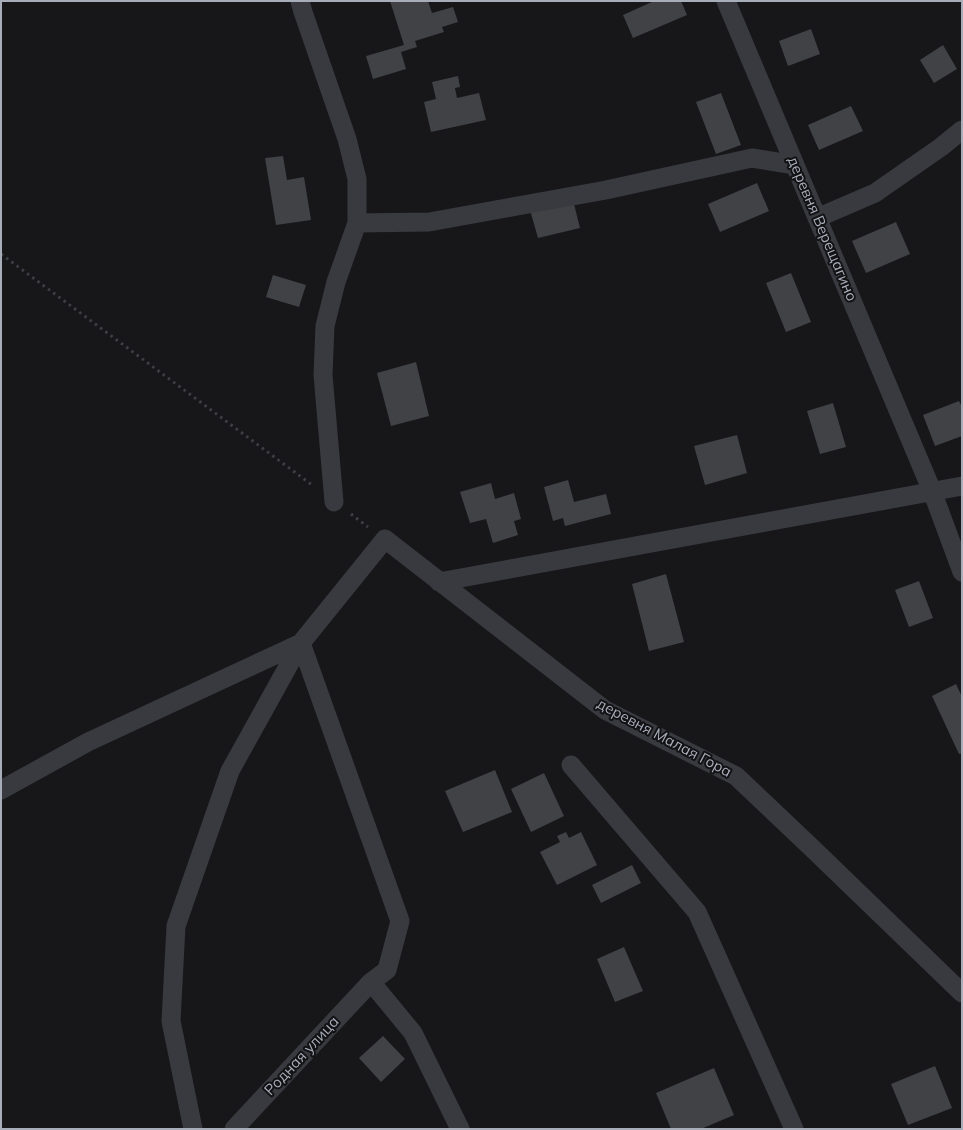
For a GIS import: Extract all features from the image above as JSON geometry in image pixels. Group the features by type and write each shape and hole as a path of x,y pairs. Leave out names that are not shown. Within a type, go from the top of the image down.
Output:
{"street":[{"path":"300,1 349,147 357,179 357,223 336,282 325,326 323,375 334,502"},
{"name":"деревня Верещагино","path":"726,1 918,457 962,572"},
{"path":"817,218 875,193 962,130"},
{"path":"357,223 429,222 606,190 752,158 795,165"},
{"path":"439,582 962,486"},
{"path":"193,1129 171,1021 176,926 230,770 300,642 385,539"},
{"name":"деревня Малая Гора","path":"385,539 606,710 736,776 962,993"},
{"path":"1,790 88,742 300,642"},
{"name":"Родная улица","path":"234,1129 371,982 387,970 400,921 300,642"},
{"path":"571,765 697,912 794,1129"},
{"path":"371,982 413,1033 460,1129"}],"path":[{"path":"1,254 385,539"}],"building":[{"path":"390,1 428,1 432,13 453,7 458,22 442,27 444,32 415,41 417,47 401,52 406,69 373,79 366,56 404,45"},
{"path":"654,1 681,1 687,15 633,38 623,15"},
{"path":"811,29 820,54 788,66 779,41"},
{"path":"943,45 957,69 934,83 920,60"},
{"path":"458,76 460,87 455,88 457,98 479,93 486,120 431,132 424,102 436,99 432,82"},
{"path":"721,93 741,145 716,154 696,102"},
{"path":"851,106 863,131 819,150 808,125"},
{"path":"283,156 287,180 304,177 311,220 276,225 265,158"},
{"path":"757,183 769,211 720,232 708,204"},
{"path":"573,200 580,228 538,238 530,210"},
{"path":"896,222 910,254 866,273 852,241"},
{"path":"791,273 811,322 786,332 766,283"},
{"path":"273,275 306,285 299,307 266,297"},
{"path":"416,362 429,416 391,426 377,373"},
{"path":"959,401 962,407 962,436 935,446 923,415"},
{"path":"833,403 846,447 820,454 807,411"},
{"path":"737,435 747,473 705,485 694,446"},
{"path":"568,480 574,502 606,494 611,514 565,526 563,518 553,521 544,487"},
{"path":"491,483 495,499 514,493 521,519 514,521 518,535 493,543 486,519 470,523 460,492"},
{"path":"666,574 684,642 649,651 632,584"},
{"path":"919,581 933,618 909,627 895,590"},
{"path":"956,684 962,697 962,753 959,754 932,696"},
{"path":"495,770 512,812 463,832 445,791"},
{"path":"544,773 564,816 531,832 511,789"},
{"path":"566,832 569,838 581,832 597,865 557,885 540,852 560,842 557,836"},
{"path":"632,865 641,883 601,903 592,885"},
{"path":"624,947 643,991 615,1002 597,959"},
{"path":"383,1036 405,1059 381,1082 359,1058"},
{"path":"935,1066 952,1108 908,1125 891,1084"},
{"path":"714,1068 734,1115 701,1129 671,1129 656,1093"}]}
